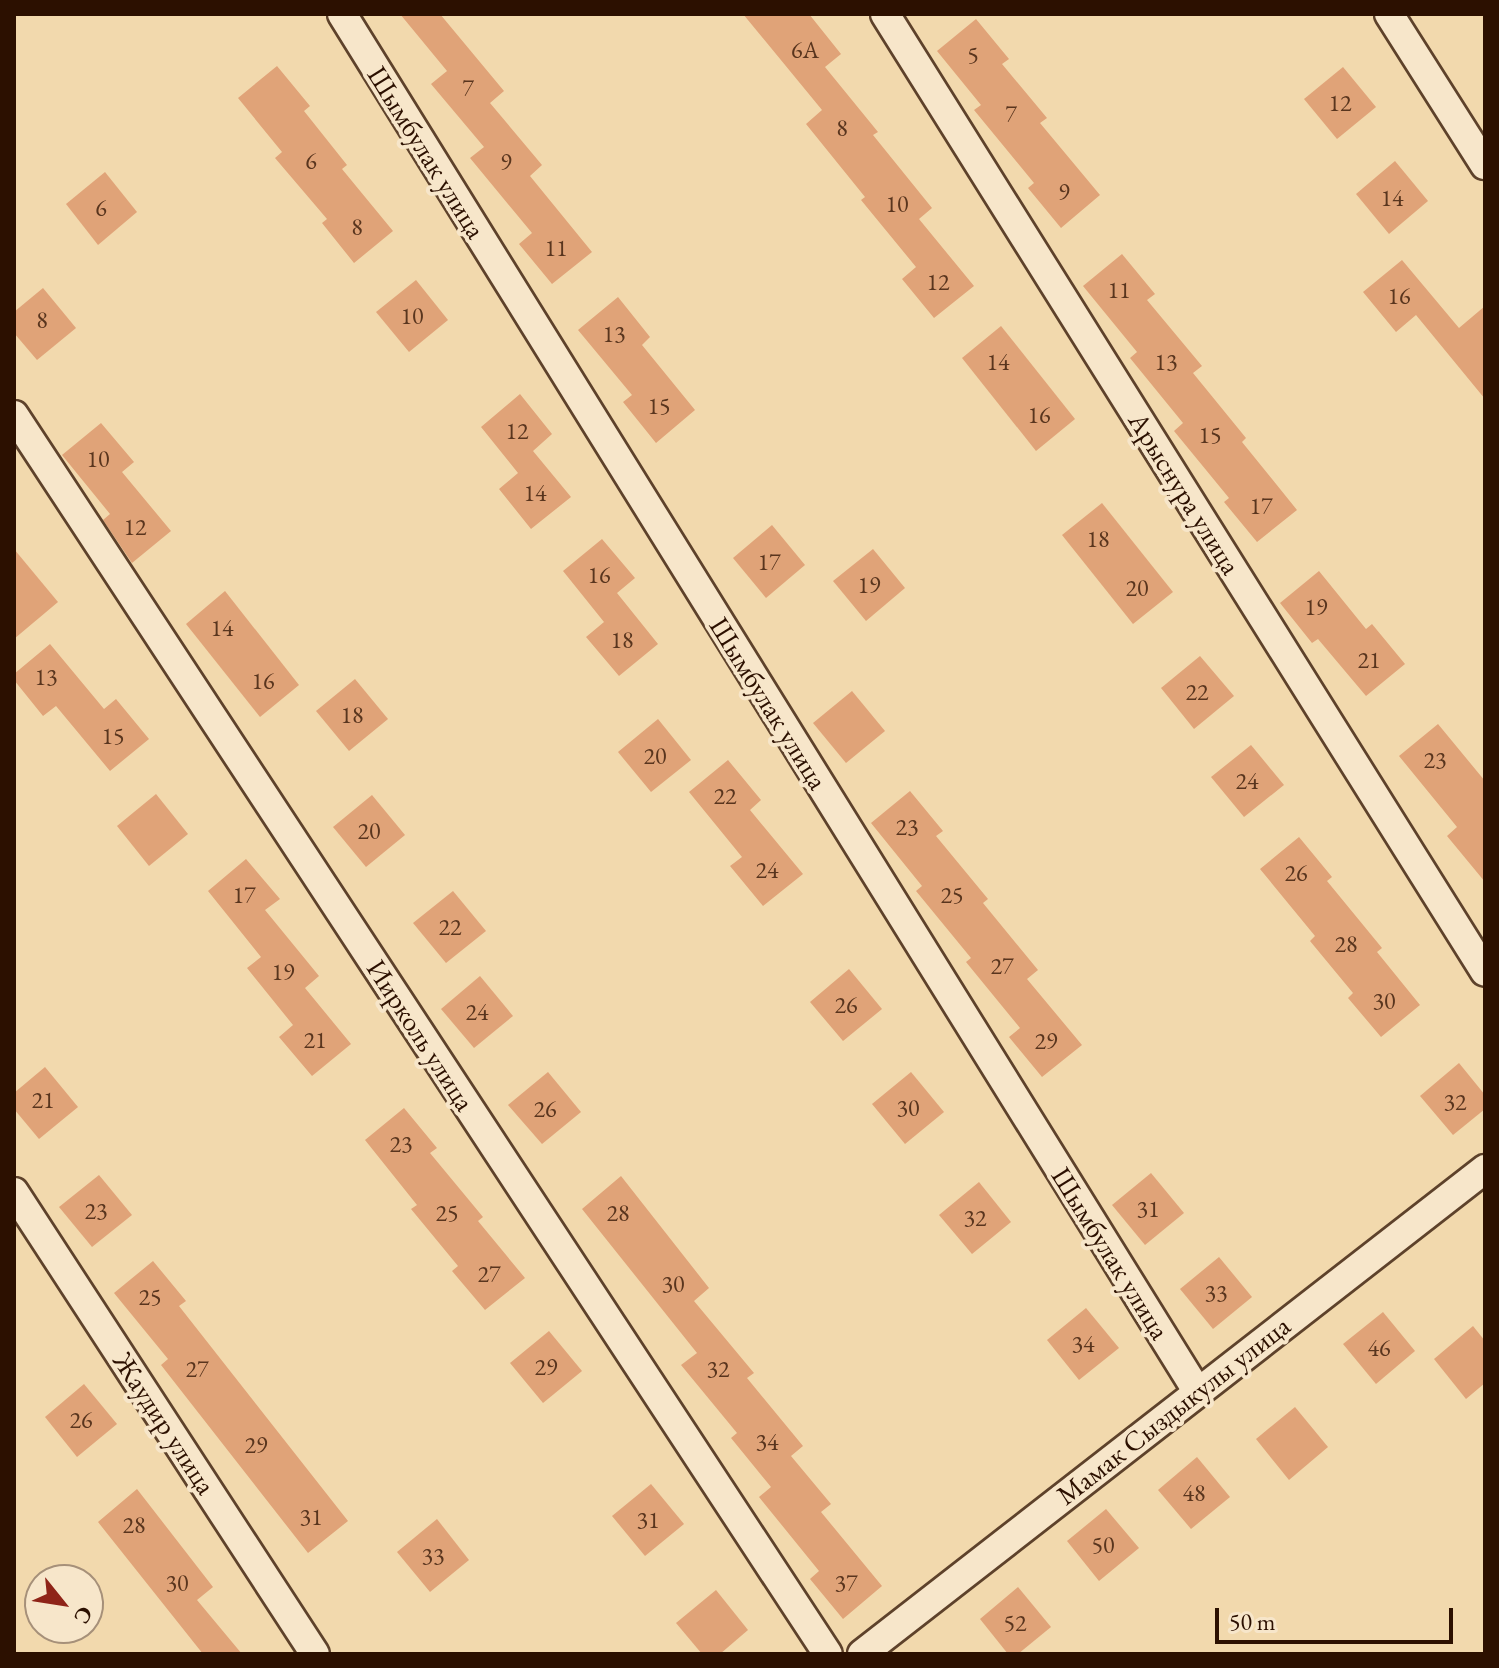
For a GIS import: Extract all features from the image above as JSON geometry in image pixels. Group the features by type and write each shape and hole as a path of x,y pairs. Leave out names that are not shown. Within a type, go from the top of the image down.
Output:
{"street":[{"name":"Шымбулак улица","path":"342,14 1197,1391"},
{"name":"Арыснура улица","path":"885,14 1485,972"},
{"path":"1389,14 1485,165"},
{"name":"Иирколь улица","path":"14,415 828,1654"},
{"name":"Мамак Сыздыкулы улица","path":"862,1654 1485,1169"},
{"name":"Жаудир улица","path":"14,1192 315,1654"}],"building":[{"path":"400,14 440,14 504,91 490,103 542,165 530,176 592,252 552,284 519,244 532,233 470,158 484,147 431,84 447,71"},
{"path":"743,14 809,14 841,54 825,67 878,132 873,135 932,208 919,219 974,286 934,318 902,279 916,267 861,200 865,197 806,124 822,110"},
{"path":"976,19 1009,59 1002,64 1047,118 1040,123 1100,195 1061,228 1028,188 1034,183 974,110 981,105 937,51"},
{"path":"277,66 310,106 304,111 347,165 342,169 393,231 354,263 322,223 327,219 275,158 282,152 238,98"},
{"path":"1343,67 1376,107 1337,139 1304,99"},
{"path":"1395,161 1428,201 1389,234 1356,194"},
{"path":"105,172 137,212 98,245 66,204"},
{"path":"1122,254 1155,294 1147,300 1202,366 1193,373 1246,438 1242,442 1297,510 1257,542 1224,502 1229,498 1174,431 1183,423 1130,358 1137,352 1083,286"},
{"path":"1402,260 1459,328 1485,306 1485,399 1416,315 1396,332 1363,292"},
{"path":"416,280 448,320 409,352 376,312"},
{"path":"43,288 76,328 37,360 14,333 14,312"},
{"path":"618,297 650,337 642,345 695,410 656,443 623,402 632,395 578,330"},
{"path":"1001,326 1075,419 1036,451 962,358"},
{"path":"520,394 552,434 533,451 571,497 531,529 499,489 518,473 481,427"},
{"path":"101,423 134,462 122,472 171,531 132,563 103,520 110,514 62,455"},
{"path":"1102,503 1173,592 1133,624 1062,535"},
{"path":"772,525 805,565 766,598 733,558"},
{"path":"602,539 635,578 617,593 658,644 619,676 586,637 604,622 563,571"},
{"path":"14,549 58,602 14,639"},
{"path":"873,549 905,588 866,621 833,581"},
{"path":"1319,571 1366,629 1372,624 1405,664 1366,696 1318,639 1312,643 1280,603"},
{"path":"225,591 299,685 260,717 186,624"},
{"path":"50,644 104,709 116,699 149,739 110,771 56,706 43,716 14,680 14,674"},
{"path":"1200,656 1234,696 1194,729 1161,688"},
{"path":"355,679 388,719 349,751 316,711"},
{"path":"852,691 885,731 846,763 813,723"},
{"path":"658,719 691,760 651,792 618,752"},
{"path":"1438,724 1485,781 1485,882 1447,836 1457,827 1399,756"},
{"path":"1251,745 1284,785 1244,817 1211,777"},
{"path":"728,760 761,800 750,810 803,874 763,906 730,866 742,857 689,792"},
{"path":"910,791 943,831 936,836 988,899 983,903 1038,970 1027,979 1082,1045 1042,1077 1009,1037 1020,1028 966,962 971,958 916,891 922,886 871,823"},
{"path":"156,794 188,834 149,866 117,826"},
{"path":"372,795 405,835 366,867 333,827"},
{"path":"1299,837 1332,877 1327,881 1382,948 1377,952 1420,1005 1381,1037 1348,998 1353,993 1310,941 1315,936 1260,869"},
{"path":"246,859 280,899 265,910 319,976 305,988 351,1044 312,1076 279,1037 293,1025 247,968 261,957 208,891"},
{"path":"453,891 486,931 446,963 413,923"},
{"path":"849,969 882,1009 843,1041 810,1002"},
{"path":"480,976 513,1016 474,1048 441,1009"},
{"path":"1459,1063 1485,1095 1485,1109 1453,1135 1420,1096"},
{"path":"45,1067 78,1107 39,1139 14,1109 14,1093"},
{"path":"548,1072 581,1112 542,1144 508,1105"},
{"path":"911,1072 944,1112 905,1144 872,1104"},
{"path":"404,1108 437,1148 430,1153 483,1217 478,1221 525,1278 485,1310 452,1271 458,1266 411,1209 417,1205 365,1140"},
{"path":"1151,1173 1184,1213 1145,1245 1112,1205"},
{"path":"99,1175 132,1215 92,1247 59,1207"},
{"path":"621,1176 709,1288 694,1301 754,1373 747,1378 803,1446 791,1456 831,1504 821,1512 882,1586 843,1619 810,1579 819,1571 759,1497 771,1487 731,1438 737,1433 681,1365 697,1353 582,1209"},
{"path":"979,1182 1011,1222 972,1254 939,1215"},
{"path":"1219,1257 1252,1297 1213,1329 1180,1289"},
{"path":"153,1261 186,1301 179,1306 348,1521 308,1553 161,1365 168,1359 114,1293"},
{"path":"1086,1308 1119,1348 1079,1380 1047,1340"},
{"path":"1383,1312 1415,1351 1376,1384 1343,1344"},
{"path":"1473,1326 1485,1341 1485,1383 1466,1399 1434,1359"},
{"path":"549,1331 582,1371 543,1403 510,1363"},
{"path":"84,1384 117,1424 77,1457 45,1417"},
{"path":"1295,1407 1328,1447 1289,1480 1256,1439"},
{"path":"1197,1457 1230,1497 1191,1529 1158,1490"},
{"path":"651,1484 684,1524 645,1556 612,1516"},
{"path":"137,1489 213,1587 197,1600 242,1654 203,1654 98,1522"},
{"path":"1106,1509 1139,1548 1099,1581 1067,1541"},
{"path":"437,1519 469,1560 430,1592 397,1552"},
{"path":"1018,1587 1051,1627 1018,1654 1008,1654 980,1619"},
{"path":"716,1590 748,1630 720,1654 702,1654 676,1623"}]}
